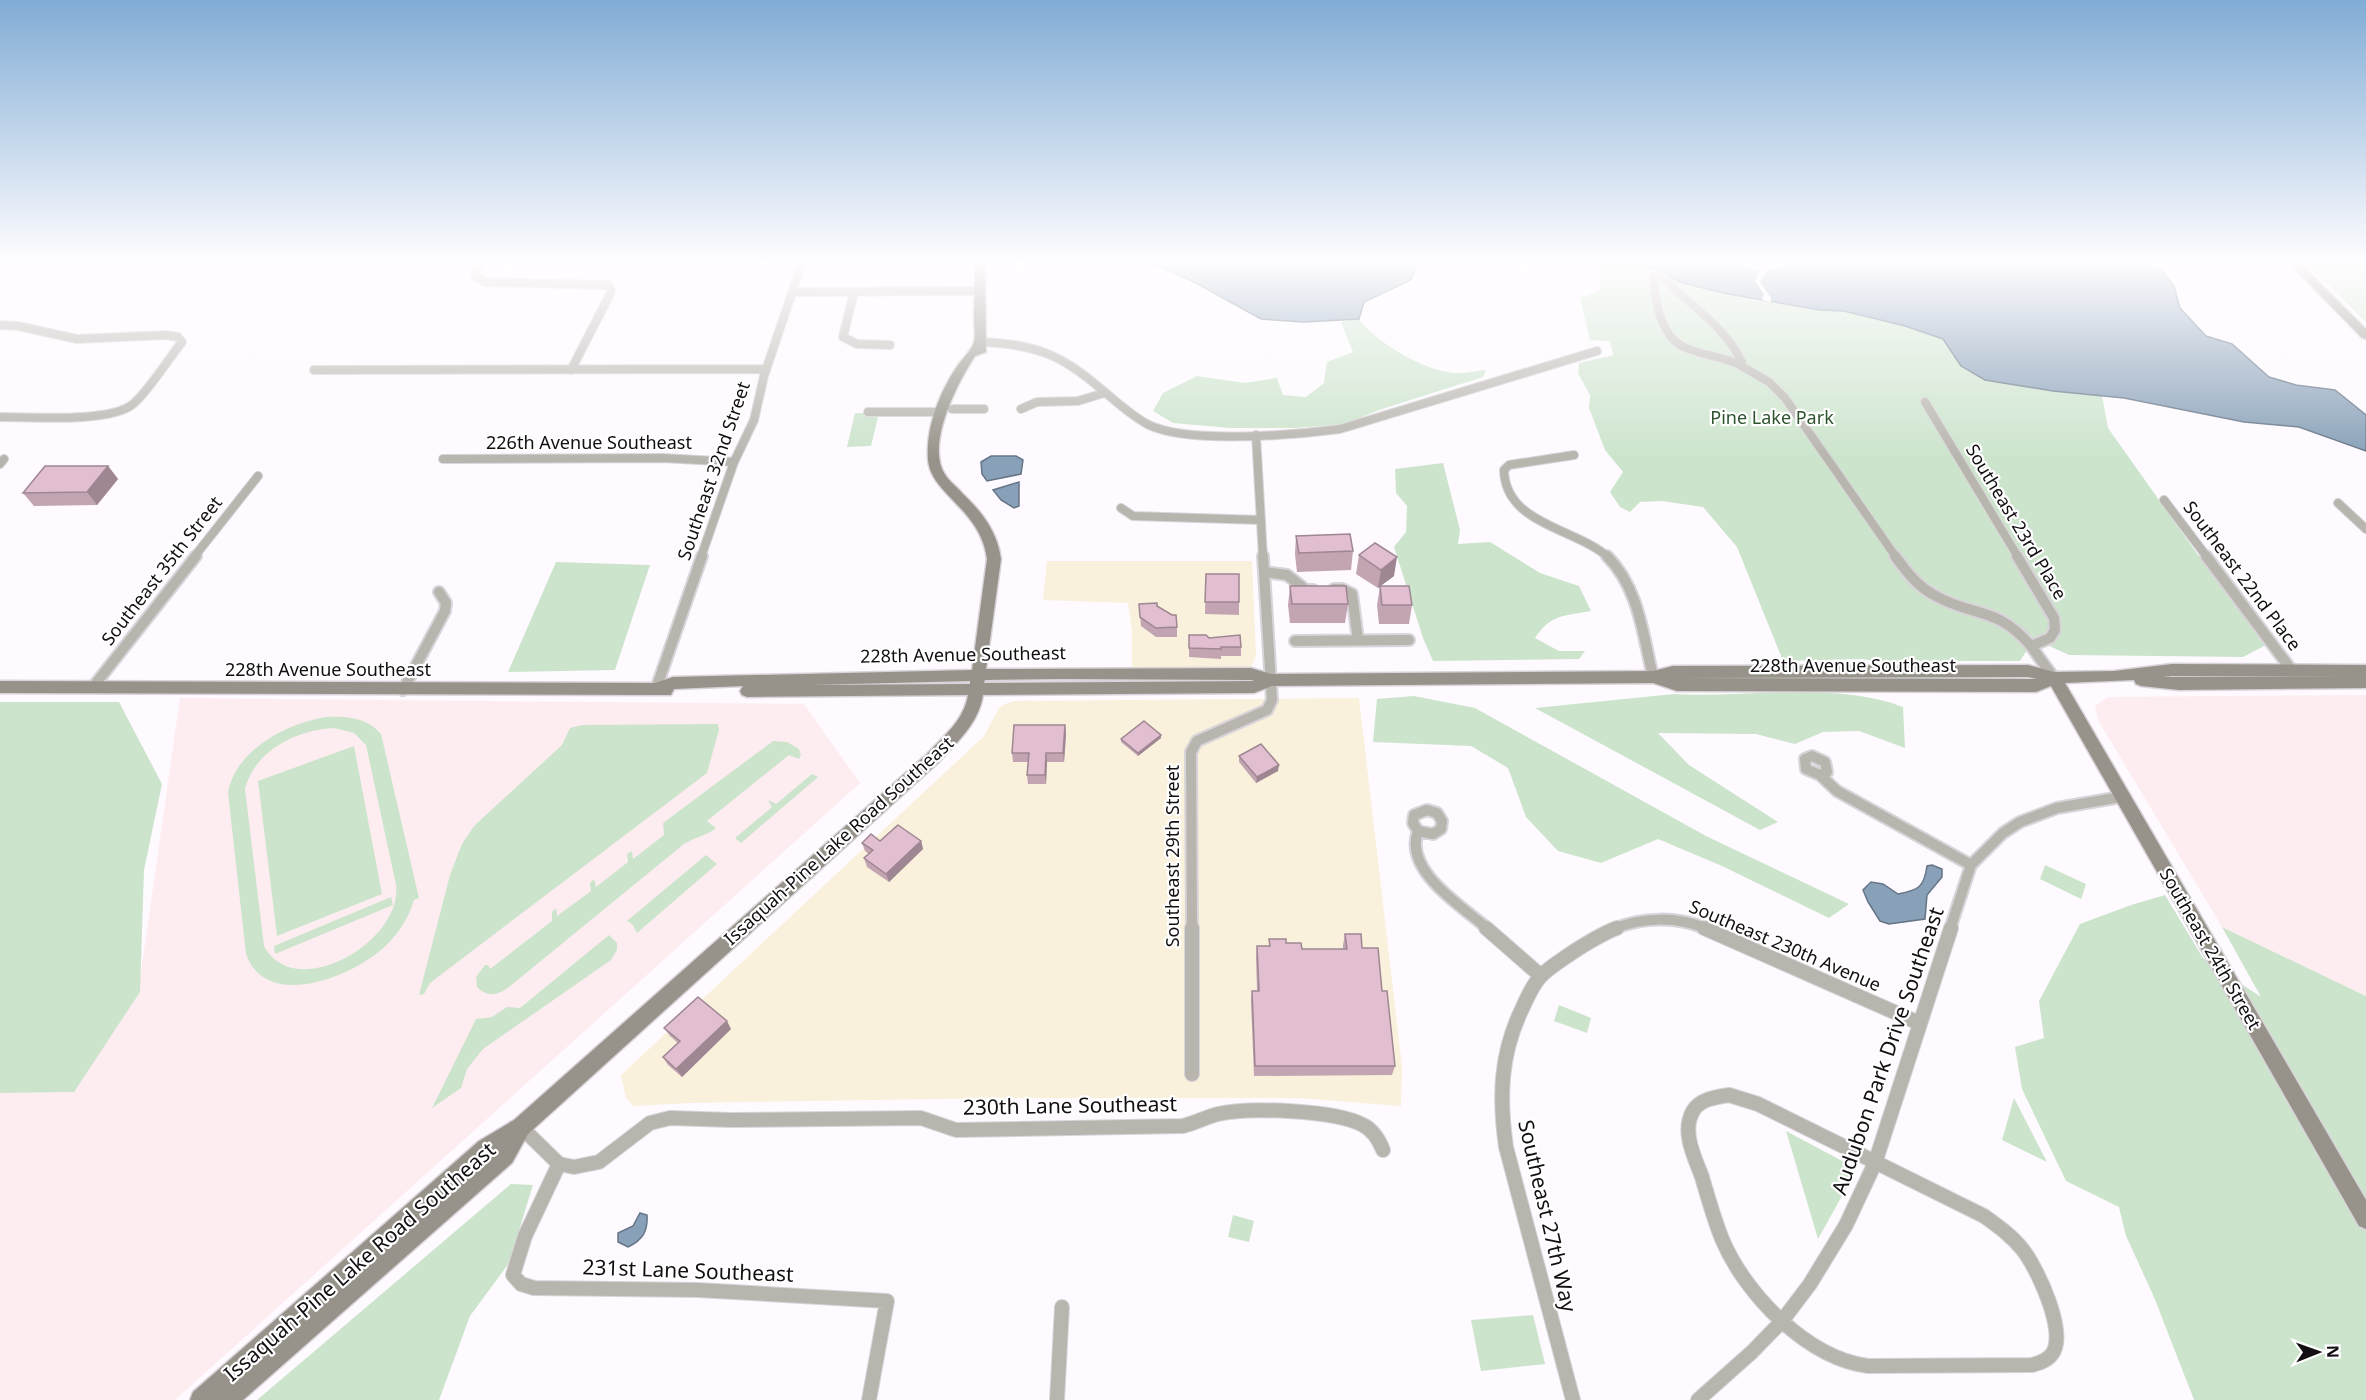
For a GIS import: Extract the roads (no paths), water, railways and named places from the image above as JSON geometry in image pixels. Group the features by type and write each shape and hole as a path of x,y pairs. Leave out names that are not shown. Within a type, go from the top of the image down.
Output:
{"main road":[{"path":"980,328 981,342"},
{"name":"Issaquah-Pine Lake Road Southeast","path":"201,1400 486,1148 521,1127 940,751 964,726 971,713 978,681 994,559 993,546 985,526 939,477 934,468 934,447 947,410 951,386 973,350 981,342"},
{"name":"228th Avenue Southeast","path":"0,687 656,689 672,692 978,681 1254,687 1271,681 1653,677 1677,685 1789,678 2036,686 2054,678 2114,677 2172,670 2366,671"},
{"name":"228th Avenue Southeast","path":"2114,677 2179,684 2366,682"},
{"name":"Southeast 24th Street","path":"2054,678 2366,1219"},
{"name":"Issaquah-Pine Lake Road Southeast","path":"226,1400 502,1158 521,1127"}],"street":[{"path":"0,417 94,416 120,412 138,398 182,345 181,339 166,335 77,339 29,328"},
{"path":"571,370 592,328"},
{"name":"Southeast 32nd Street","path":"656,689 734,462 743,448 763,391 766,369 780,328"},
{"path":"845,328 843,337 857,344 890,345"},
{"path":"1667,328 1676,343 1689,349 1721,357 1773,386 1783,395 1916,583 1941,601 1985,611 2019,630 2054,678"},
{"path":"1718,328 1738,352 1742,362 1736,365"},
{"path":"981,342 1029,346 1063,359 1104,393 1157,428 1180,432 1256,435 1306,434 1340,429 1596,351"},
{"path":"314,370 766,369"},
{"path":"1021,409 1037,402 1078,401 1104,393"},
{"name":"Southeast 23rd Place","path":"1926,402 2054,618 2056,631 2053,637 2048,642 2031,646"},
{"path":"868,412 984,409"},
{"name":"Southeast 29th Street","path":"1192,1074 1191,752 1197,741 1267,710 1272,700 1256,435"},
{"path":"1574,455 1509,465 1504,470 1504,482 1518,507 1598,549 1622,571 1630,588 1653,677"},
{"name":"226th Avenue Southeast","path":"444,459 640,458 734,462"},
{"name":"Southeast 35th Street","path":"93,687 258,476"},
{"name":"Southeast 22nd Place","path":"2164,500 2293,672"},
{"path":"2338,503 2366,528"},
{"path":"1121,508 1133,516 1261,520"},
{"path":"1264,572 1287,575 1306,590 1342,589 1352,594 1358,640"},
{"path":"403,690 445,611 446,603 439,592"},
{"path":"1294,641 1409,640"},
{"path":"1820,775 1837,791 1971,865"},
{"name":"Audubon Park Drive Southeast","path":"1698,1400 1782,1322 1832,1252 1855,1210 1875,1163 1971,865 1998,834 2036,813 2059,806 2121,797"},
{"path":"1418,831 1415,853 1418,864 1426,875 1541,976"},
{"name":"Southeast 230th Avenue","path":"1541,976 1592,939 1621,924 1658,918 1680,920 1698,925 1919,1023"},
{"name":"Southeast 27th Way","path":"1541,976 1514,1023 1506,1047 1501,1079 1501,1112 1506,1147 1573,1400"},
{"path":"1714,1096 1742,1097 1875,1163 1984,1216 2002,1228 2017,1244 2028,1257 2040,1280 2057,1323 2056,1346 2050,1358 2044,1363 2032,1365 1868,1366 1851,1364 1814,1346 1782,1322 1742,1277 1722,1239 1689,1138 1688,1123 1700,1102 1714,1096"},
{"name":"230th Lane Southeast","path":"559,1164 574,1167 599,1162 651,1124 670,1118 730,1120 921,1118 956,1130 1183,1126 1222,1113 1269,1112 1337,1116 1364,1125 1373,1133 1383,1150"},
{"path":"521,1127 559,1164"},
{"name":"231st Lane Southeast","path":"559,1164 525,1236 513,1275 516,1282 534,1288 698,1290 887,1301 869,1400"},
{"path":"1057,1400 1062,1307"}],"water":[{"path":"1912,328 2199,328 2206,336 2232,344 2269,377 2296,385 2335,390 2366,415 2366,451 2299,427 2244,422 2124,398 2053,391 1985,380 1961,366 1943,339"},
{"path":"991,456 1016,456 1023,460 1021,474 987,481 982,474 981,462"},
{"path":"1019,482 1019,506 1014,508 1001,500 993,490"},
{"path":"1932,865 1942,869 1942,877 1927,895 1925,919 1889,924 1880,921 1863,890 1871,882 1883,884 1898,894 1911,891 1919,887 1924,879 1927,866"},
{"path":"640,1213 647,1215 647,1226 641,1238 628,1247 618,1242 618,1233 633,1226"}],"park label":[{"name":"Pine Lake Park","path":"1772,418"}]}
